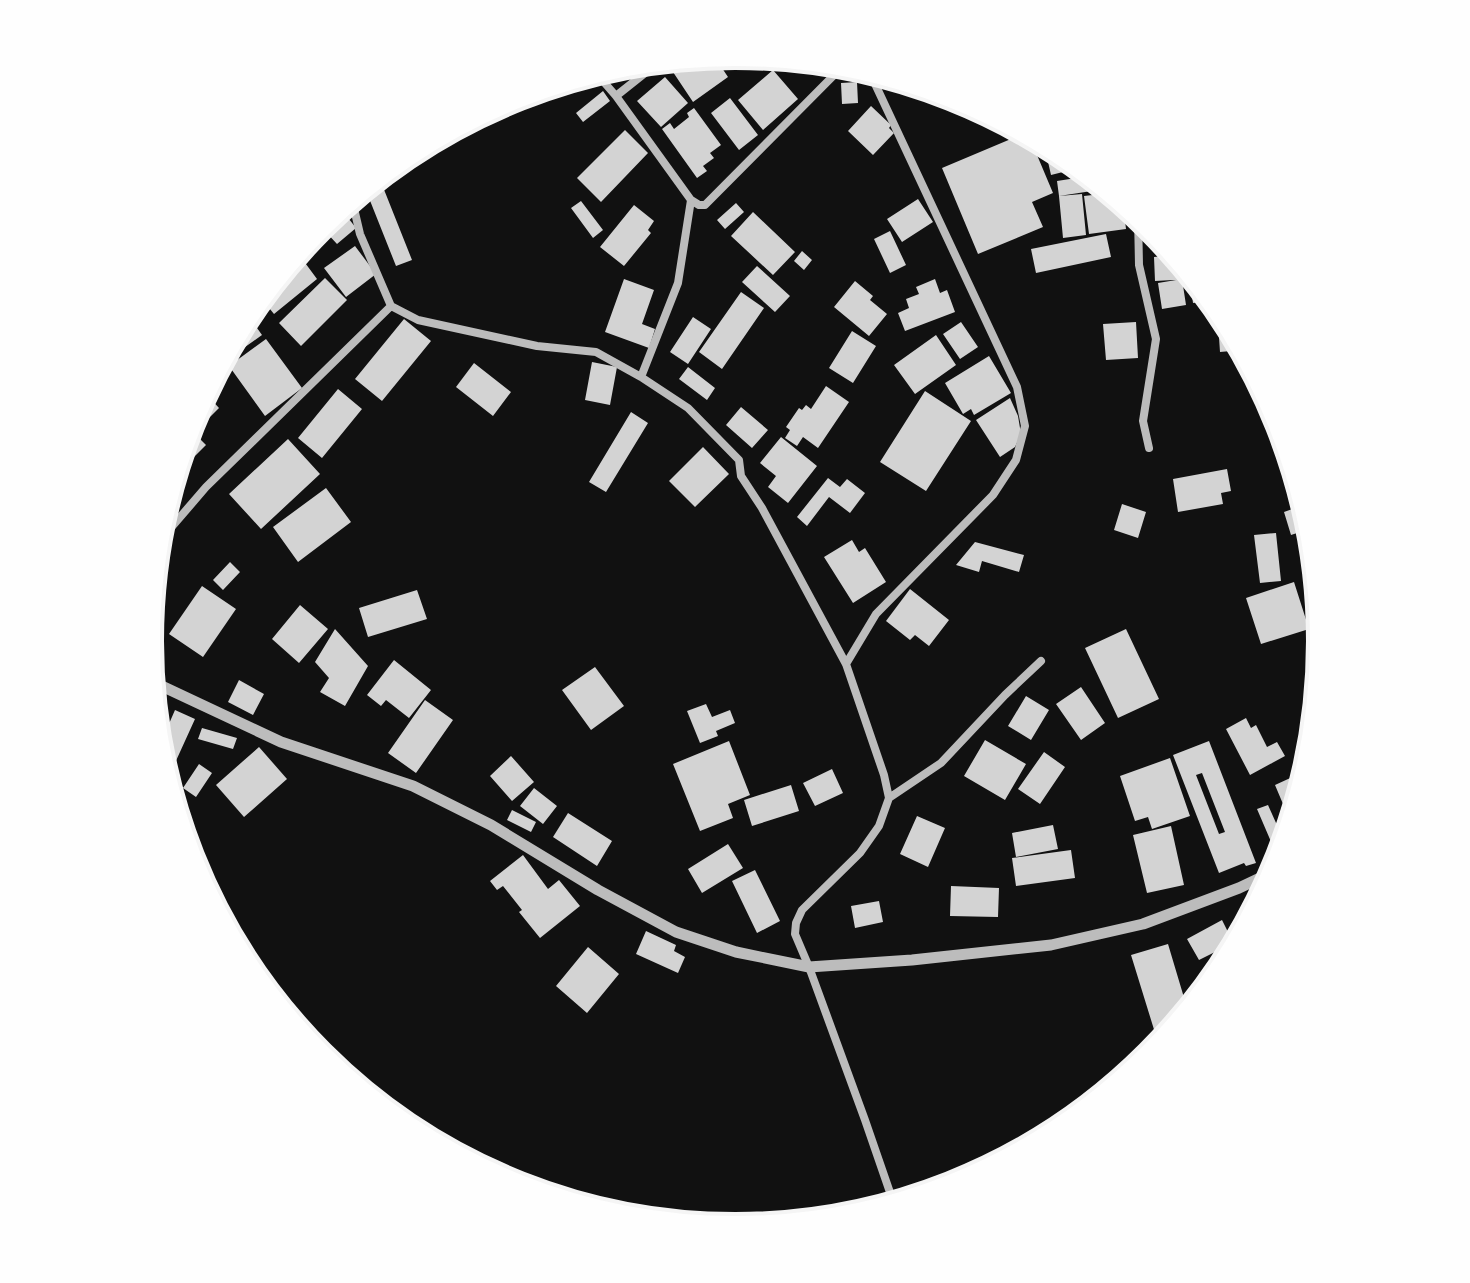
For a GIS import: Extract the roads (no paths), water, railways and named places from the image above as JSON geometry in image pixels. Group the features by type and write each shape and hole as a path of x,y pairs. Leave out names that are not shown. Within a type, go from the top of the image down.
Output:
{"street":[{"path":"616,96 641,76"},
{"path":"605,83 691,200 705,205 833,77"},
{"path":"846,664 876,614 993,495 1016,460 1025,426 1017,387 876,86"},
{"path":"641,377 678,283 691,200"},
{"path":"355,212 360,234 391,306 433,324 537,346 596,352 688,408 739,460 741,476 762,508 846,664 889,798 879,826 860,853 802,910 795,934 890,1193"},
{"path":"1138,234 1139,265 1156,339 1143,421 1149,448"},
{"path":"174,524 206,487 391,306"},
{"path":"889,798 941,763 1041,661"},
{"path":"164,687 281,742 413,786 491,825 598,890 676,932 736,952 809,967 1051,945 1143,924 1256,880"}]}
